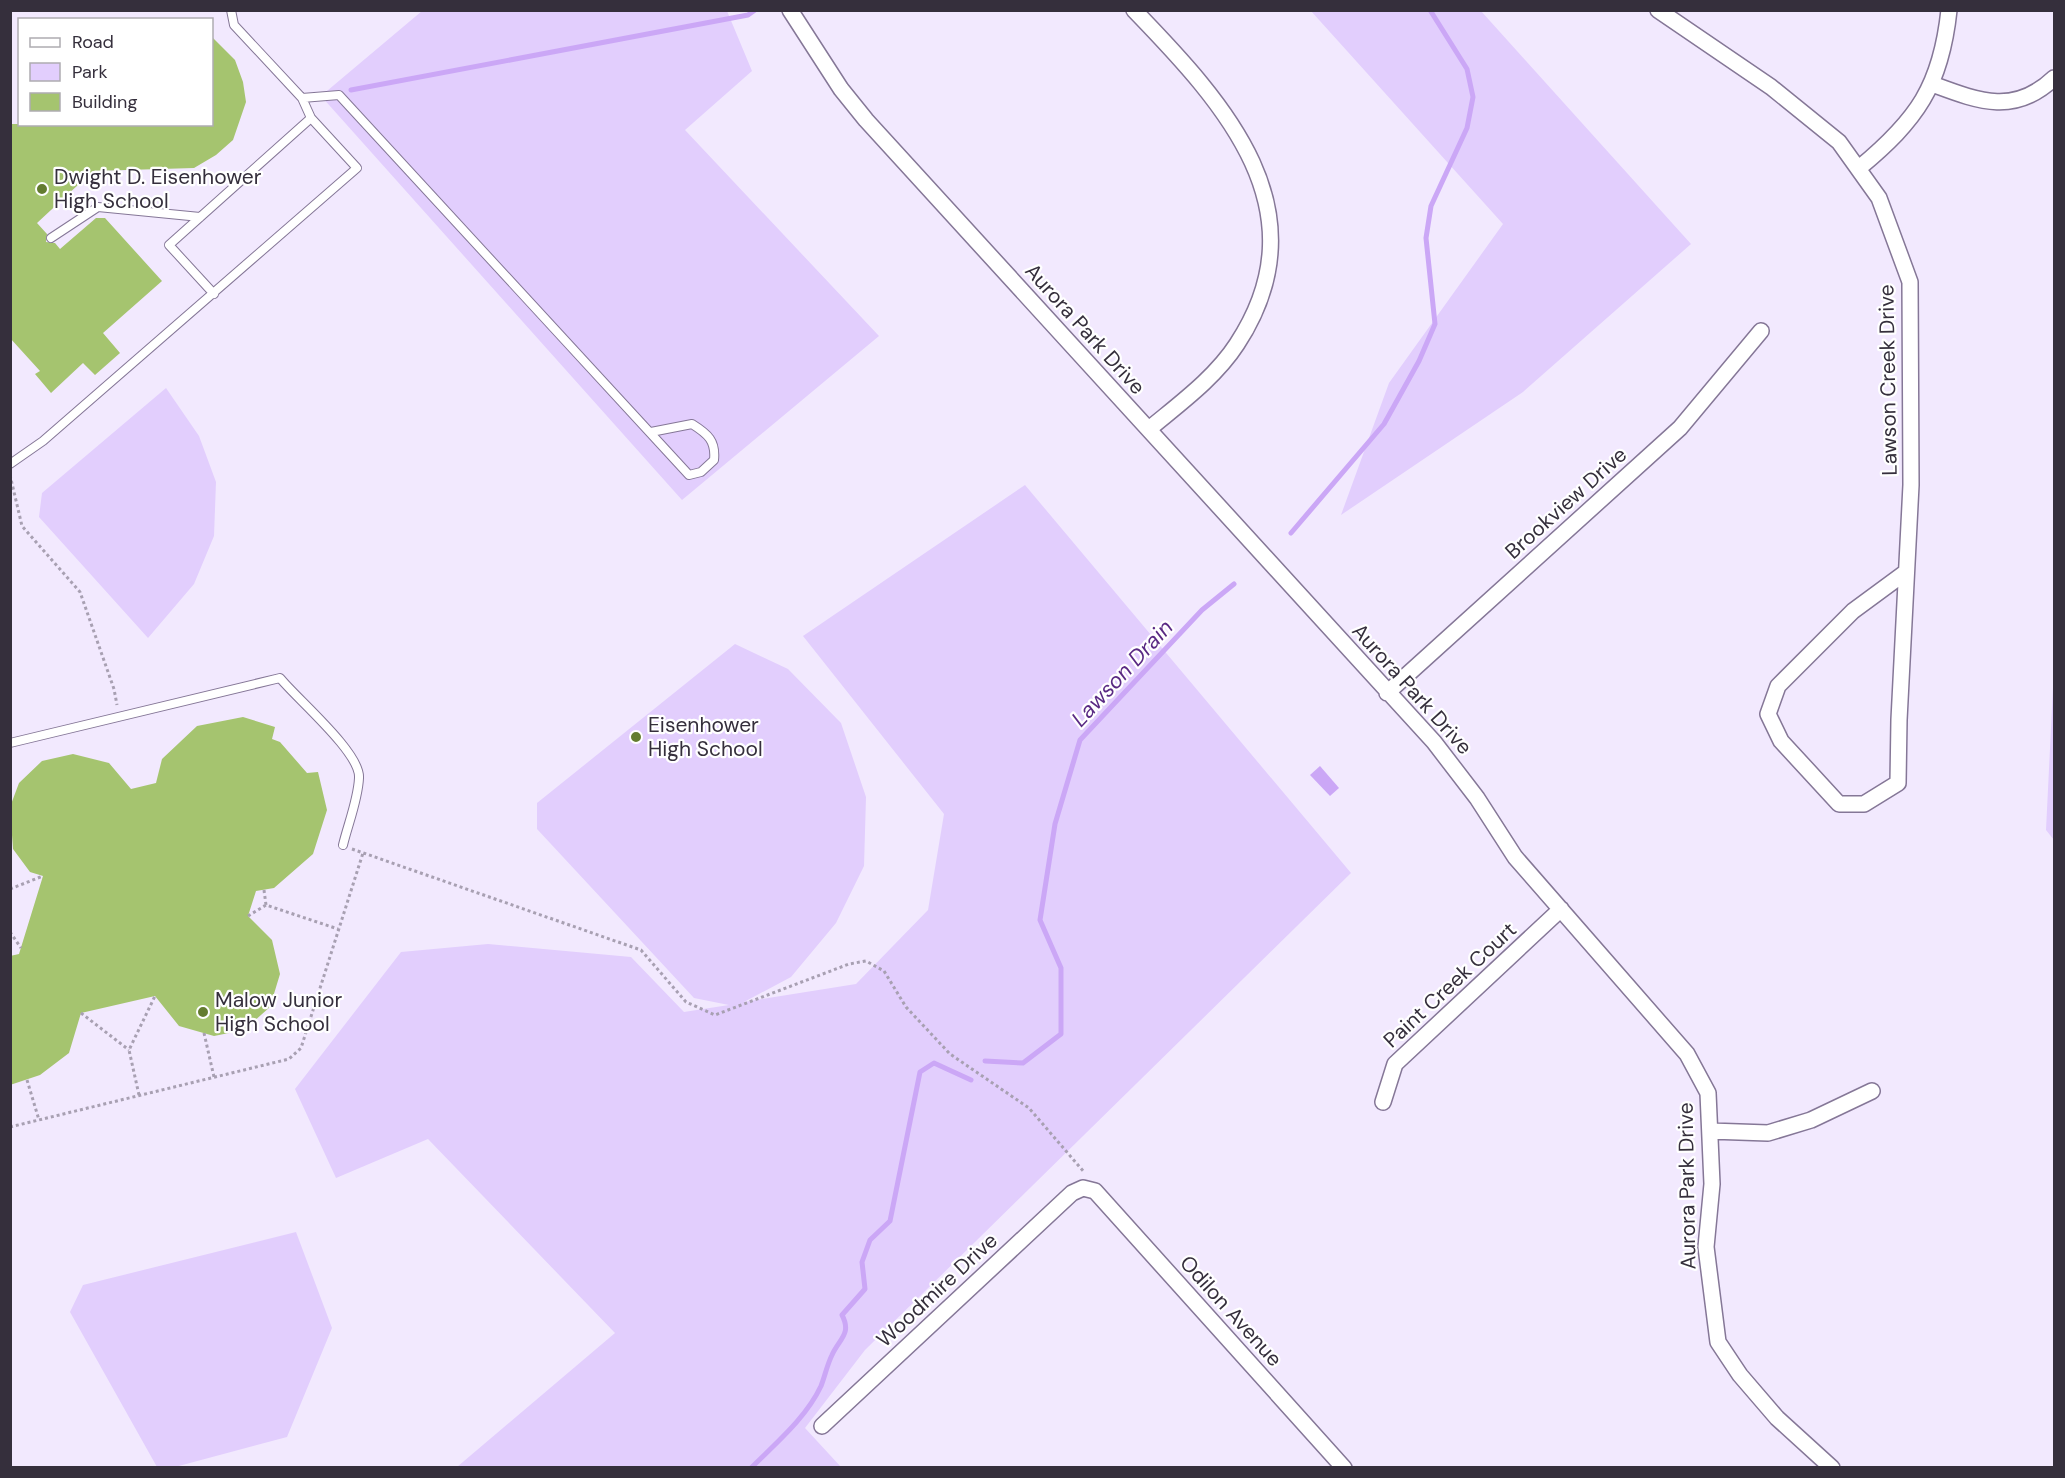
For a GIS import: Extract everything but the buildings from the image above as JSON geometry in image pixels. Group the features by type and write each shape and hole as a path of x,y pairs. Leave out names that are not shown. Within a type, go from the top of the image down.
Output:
{"street":[{"name":"Aurora Park Drive","path":"790,10 841,89 866,120 1454,765 1515,857 1687,1054 1708,1094 1712,1184 1706,1247 1718,1342 1740,1375 1777,1418 1832,1467"},
{"path":"1134,10 1197,80 1237,132 1252,158 1265,200 1271,242 1268,278 1258,307 1236,346 1197,388 1149,429"},
{"name":"Lawson Creek Drive","path":"1658,10 1771,87 1839,142 1879,198 1910,282 1911,485 1898,783 1864,804 1839,804 1781,741 1768,714 1778,686 1853,611 1906,572"},
{"path":"1859,168 1892,141 1917,110 1932,84 1944,52 1949,10"},
{"path":"1932,84 1989,103 2018,101 2043,89 2055,78"},
{"name":"Brookview Drive","path":"1387,693 1680,428 1761,331"},
{"name":"Paint Creek Court","path":"1383,1102 1395,1064 1562,909"},
{"path":"1710,1131 1768,1132 1811,1120 1872,1091"},
{"name":"Woodmire Drive","path":"822,1426 1072,1193 1089,1190"},
{"name":"Odilon Avenue","path":"1089,1190 1344,1467"}],"lane":[{"path":"10,464 43,441 357,168 311,118 302,98 234,25 231,10"},
{"path":"302,98 339,95 689,475 701,472 714,460 716,446 707,434 692,424 651,432"},
{"path":"214,294 169,245 311,118"},
{"path":"51,238 98,207 200,217"},
{"path":"10,743 280,678 300,701 331,729 348,752 360,776 344,845"}],"path":[{"path":"10,475 22,526 80,592 114,689 119,717"},
{"path":"10,1127 289,1059 301,1048 363,853 641,950 686,1002 715,1016 849,964 866,961 876,964 884,971 906,1007 950,1054 1029,1108 1086,1174 1089,1190"},
{"path":"10,889 43,876"},
{"path":"264,890 266,904"},
{"path":"248,916 266,904"},
{"path":"266,904 339,929"},
{"path":"10,932 21,948"},
{"path":"139,1096 129,1050 155,996"},
{"path":"81,1013 129,1050"},
{"path":"204,1033 214,1077"},
{"path":"27,1080 39,1120"}],"green space":[{"path":"422,11 727,11 752,71 685,130 879,336 682,500 321,96"},
{"path":"1311,11 1481,11 1691,244 1523,392 1341,515 1389,383 1503,224"},
{"path":"166,388 199,436 216,482 214,536 194,584 148,638 39,517 42,493"},
{"path":"1025,485 1351,873 865,1350 805,1428 841,1467 457,1467 615,1333 428,1139 336,1178 295,1089 401,952 488,944 631,957 684,1012 729,1005 694,998 537,829 537,803 735,644 788,669 841,723 866,797 864,866 836,923 791,977 744,1002 856,984 928,910 944,814 803,636"},
{"path":"2054,667 2054,840 2046,830"},
{"path":"296,1232 332,1328 287,1437 175,1467 157,1467 70,1312 83,1285"}],"shaded area":[{"path":"1320,766 1339,788 1330,796 1310,775"}],"waterway":[{"path":"351,90 748,15 755,10"},
{"name":"Lawson Drain","path":"1291,533 1384,424 1419,361 1435,324 1426,238 1431,206 1467,128 1473,97 1467,69 1430,10"},
{"name":"Lawson Drain","path":"985,1061 1023,1063 1061,1034 1061,968 1040,920 1055,824 1080,740 1202,610 1234,584"},
{"name":"Lawson Drain","path":"751,1468 790,1430 815,1398 832,1355 845,1332 846,1327 842,1315 865,1289 862,1262 870,1240 890,1221 920,1072 934,1063 971,1080"}],"place":[{"name":"Dwight D. Eisenhower High School","path":"42,189"},
{"name":"Eisenhower High School","path":"636,737"},
{"name":"Malow Junior High School","path":"203,1012"}]}
